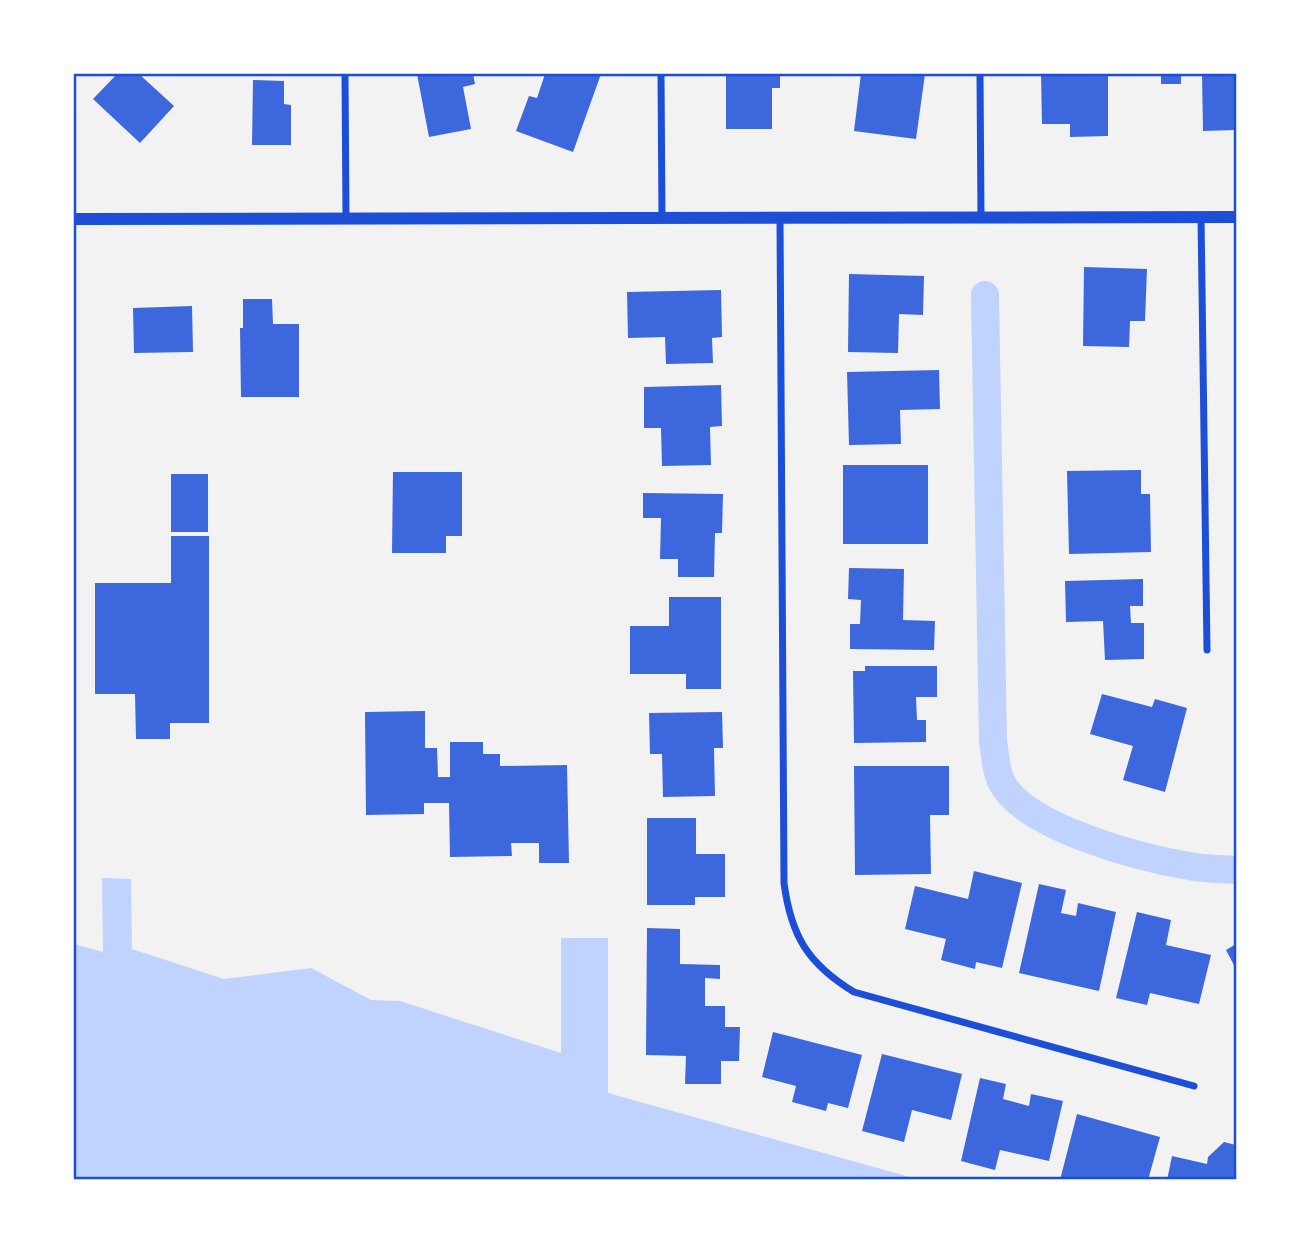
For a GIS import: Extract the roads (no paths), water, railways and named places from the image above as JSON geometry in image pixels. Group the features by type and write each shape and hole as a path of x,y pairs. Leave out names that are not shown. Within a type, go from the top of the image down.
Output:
{"street":[{"path":"345,74 346,218"},
{"path":"661,74 662,218"},
{"path":"980,74 981,218"},
{"path":"1201,217 1207,650"},
{"path":"74,219 1237,217"},
{"path":"779,218 784,883 788,910 797,935 811,958 831,977 854,992 1194,1086"}],"water":[{"path":"102,878 131,879 132,949 224,979 311,968 371,1000 400,1001 561,1053 561,938 608,938 608,1093 917,1179 74,1179 74,944 103,952"}],"waterway":[{"path":"985,295 993,741 1000,779 1015,799 1035,814 1086,838 1168,862 1201,868 1236,870"}]}
